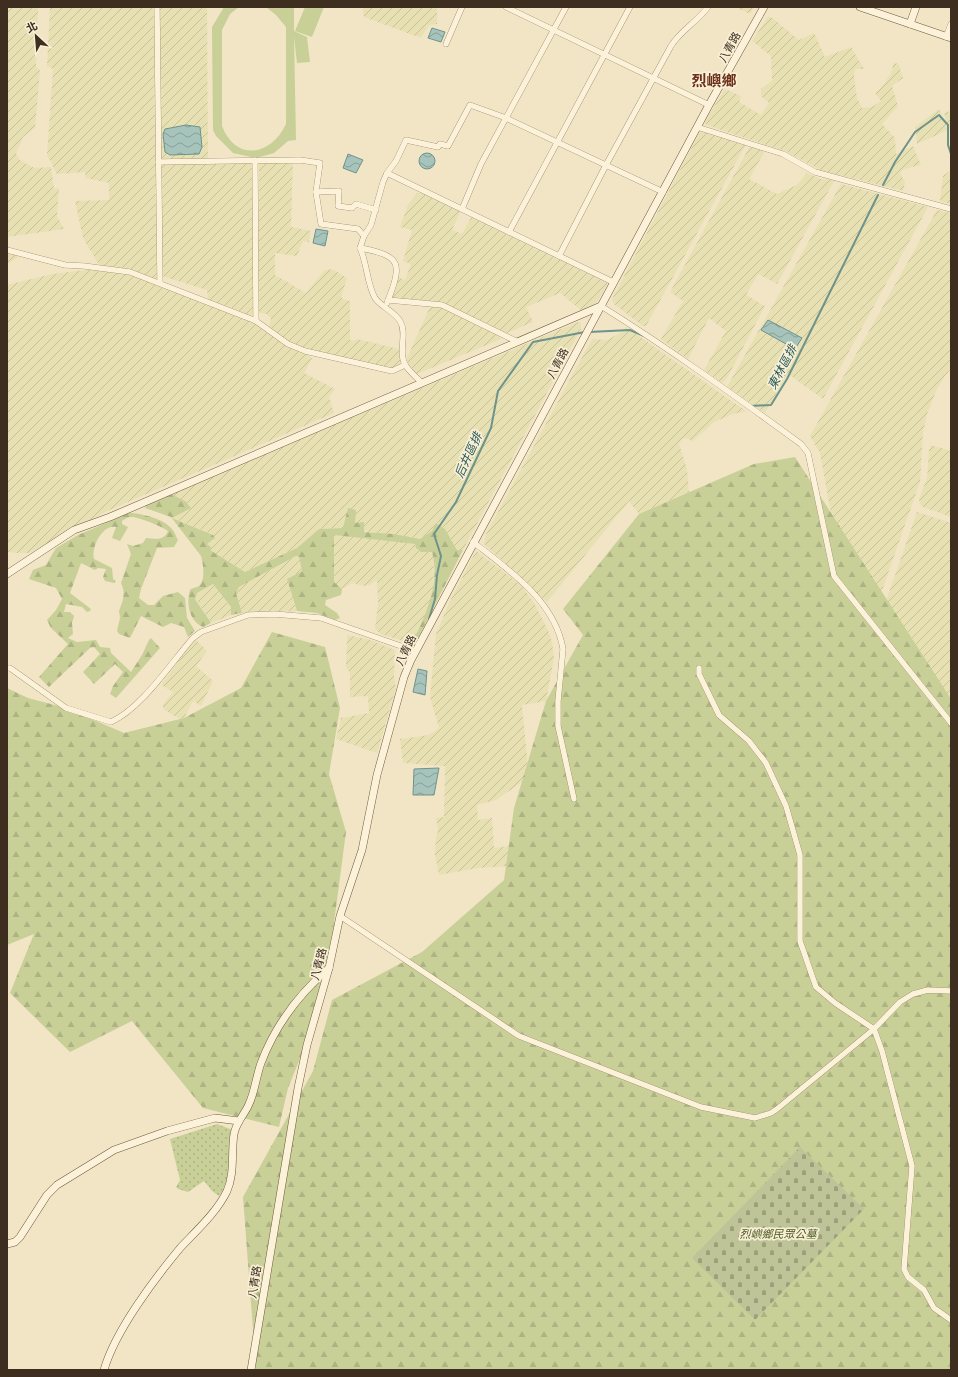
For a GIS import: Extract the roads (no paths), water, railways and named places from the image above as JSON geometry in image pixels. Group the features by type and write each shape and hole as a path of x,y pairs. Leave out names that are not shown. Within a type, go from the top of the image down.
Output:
{"main road":[{"name":"八青路","path":"251,1370 298,1088 307,1045 329,968 340,916 362,850 377,775 404,677 415,651 473,542 697,127 764,7"},
{"path":"860,7 948,37"},
{"path":"910,24 916,7"},
{"path":"7,574 74,530 110,517 516,341 601,306"},
{"path":"104,1370 116,1341 150,1287 174,1256 218,1205 227,1190 232,1173 234,1133 249,1104 261,1064 268,1048 289,1010 315,980 329,968"},
{"path":"7,1244 15,1242 20,1237 47,1195 57,1185 114,1150 167,1131 215,1118 239,1121"}],"street":[{"path":"157,7 160,283"},
{"path":"446,44 462,7"},
{"path":"506,7 709,105"},
{"path":"462,209 481,164 566,7"},
{"path":"509,232 556,142 630,7"},
{"path":"560,256 606,165 677,37 708,7"},
{"path":"948,37 951,24"},
{"path":"421,382 405,366 402,348 403,330 401,321 375,297 368,277 366,261 360,248 364,236 372,225 387,173 396,161 406,140 438,148 440,144 448,146 470,105 506,118 663,192"},
{"path":"697,127 783,154 815,172 951,209"},
{"path":"255,160 256,321"},
{"path":"158,162 300,160 320,163 316,192 321,224 358,229 364,236"},
{"path":"387,173 613,282"},
{"path":"316,192 339,191 338,206 352,208 356,204 376,210"},
{"path":"360,248 390,256 395,262 396,274 386,307"},
{"path":"7,250 65,265 130,272 256,321 288,344 305,351 392,371 405,366"},
{"path":"388,300 442,305 516,341"},
{"path":"601,306 724,387 801,444 808,453 834,576 951,723"},
{"path":"473,542 522,581 542,605 555,625 562,642 563,649 558,702 558,726 574,799"},
{"path":"7,668 10,668 66,708 111,722 121,718 136,705 193,638 201,632 248,615 274,614 321,618 415,651"},
{"path":"699,668 698,674 719,715 749,741 766,763 786,806 800,855 800,941 816,988 835,1003 874,1029 882,1051 912,1166 904,1268 908,1277 924,1290 934,1308 951,1320"},
{"path":"340,916 519,1036 701,1107 755,1118 771,1114 874,1029 900,1002 913,994 928,990 951,991"}],"water":[{"path":"432,28 445,32 441,42 428,38"},
{"path":"186,125 200,127 202,147 199,154 170,155 165,152 163,134 165,129"},
{"path":"427,153 433,155 435,161 433,167 427,169 421,167 419,161 421,155"},
{"path":"348,154 363,160 356,173 343,168"},
{"path":"316,229 328,231 325,246 313,243"},
{"path":"768,320 802,338 795,349 761,330"},
{"path":"418,669 427,671 425,695 413,692"},
{"path":"439,768 434,795 413,795 414,769"}],"waterway":[{"name":"東林區排","path":"883,185 895,162 915,132 939,115 948,125 948,145 951,154"},
{"name":"東林區排","path":"750,406 771,405 787,379 878,195"},
{"name":"東林區排","path":"589,332 630,330 644,336"},
{"name":"后井區排","path":"429,619 435,599 437,575 441,556 434,534 456,502 491,428 498,391 533,342 585,332"}],"district":[{"name":"烈嶼鄉","path":"714,80"}],"park label":[{"name":"烈嶼鄉民眾公墓","path":"778,1233"}]}
